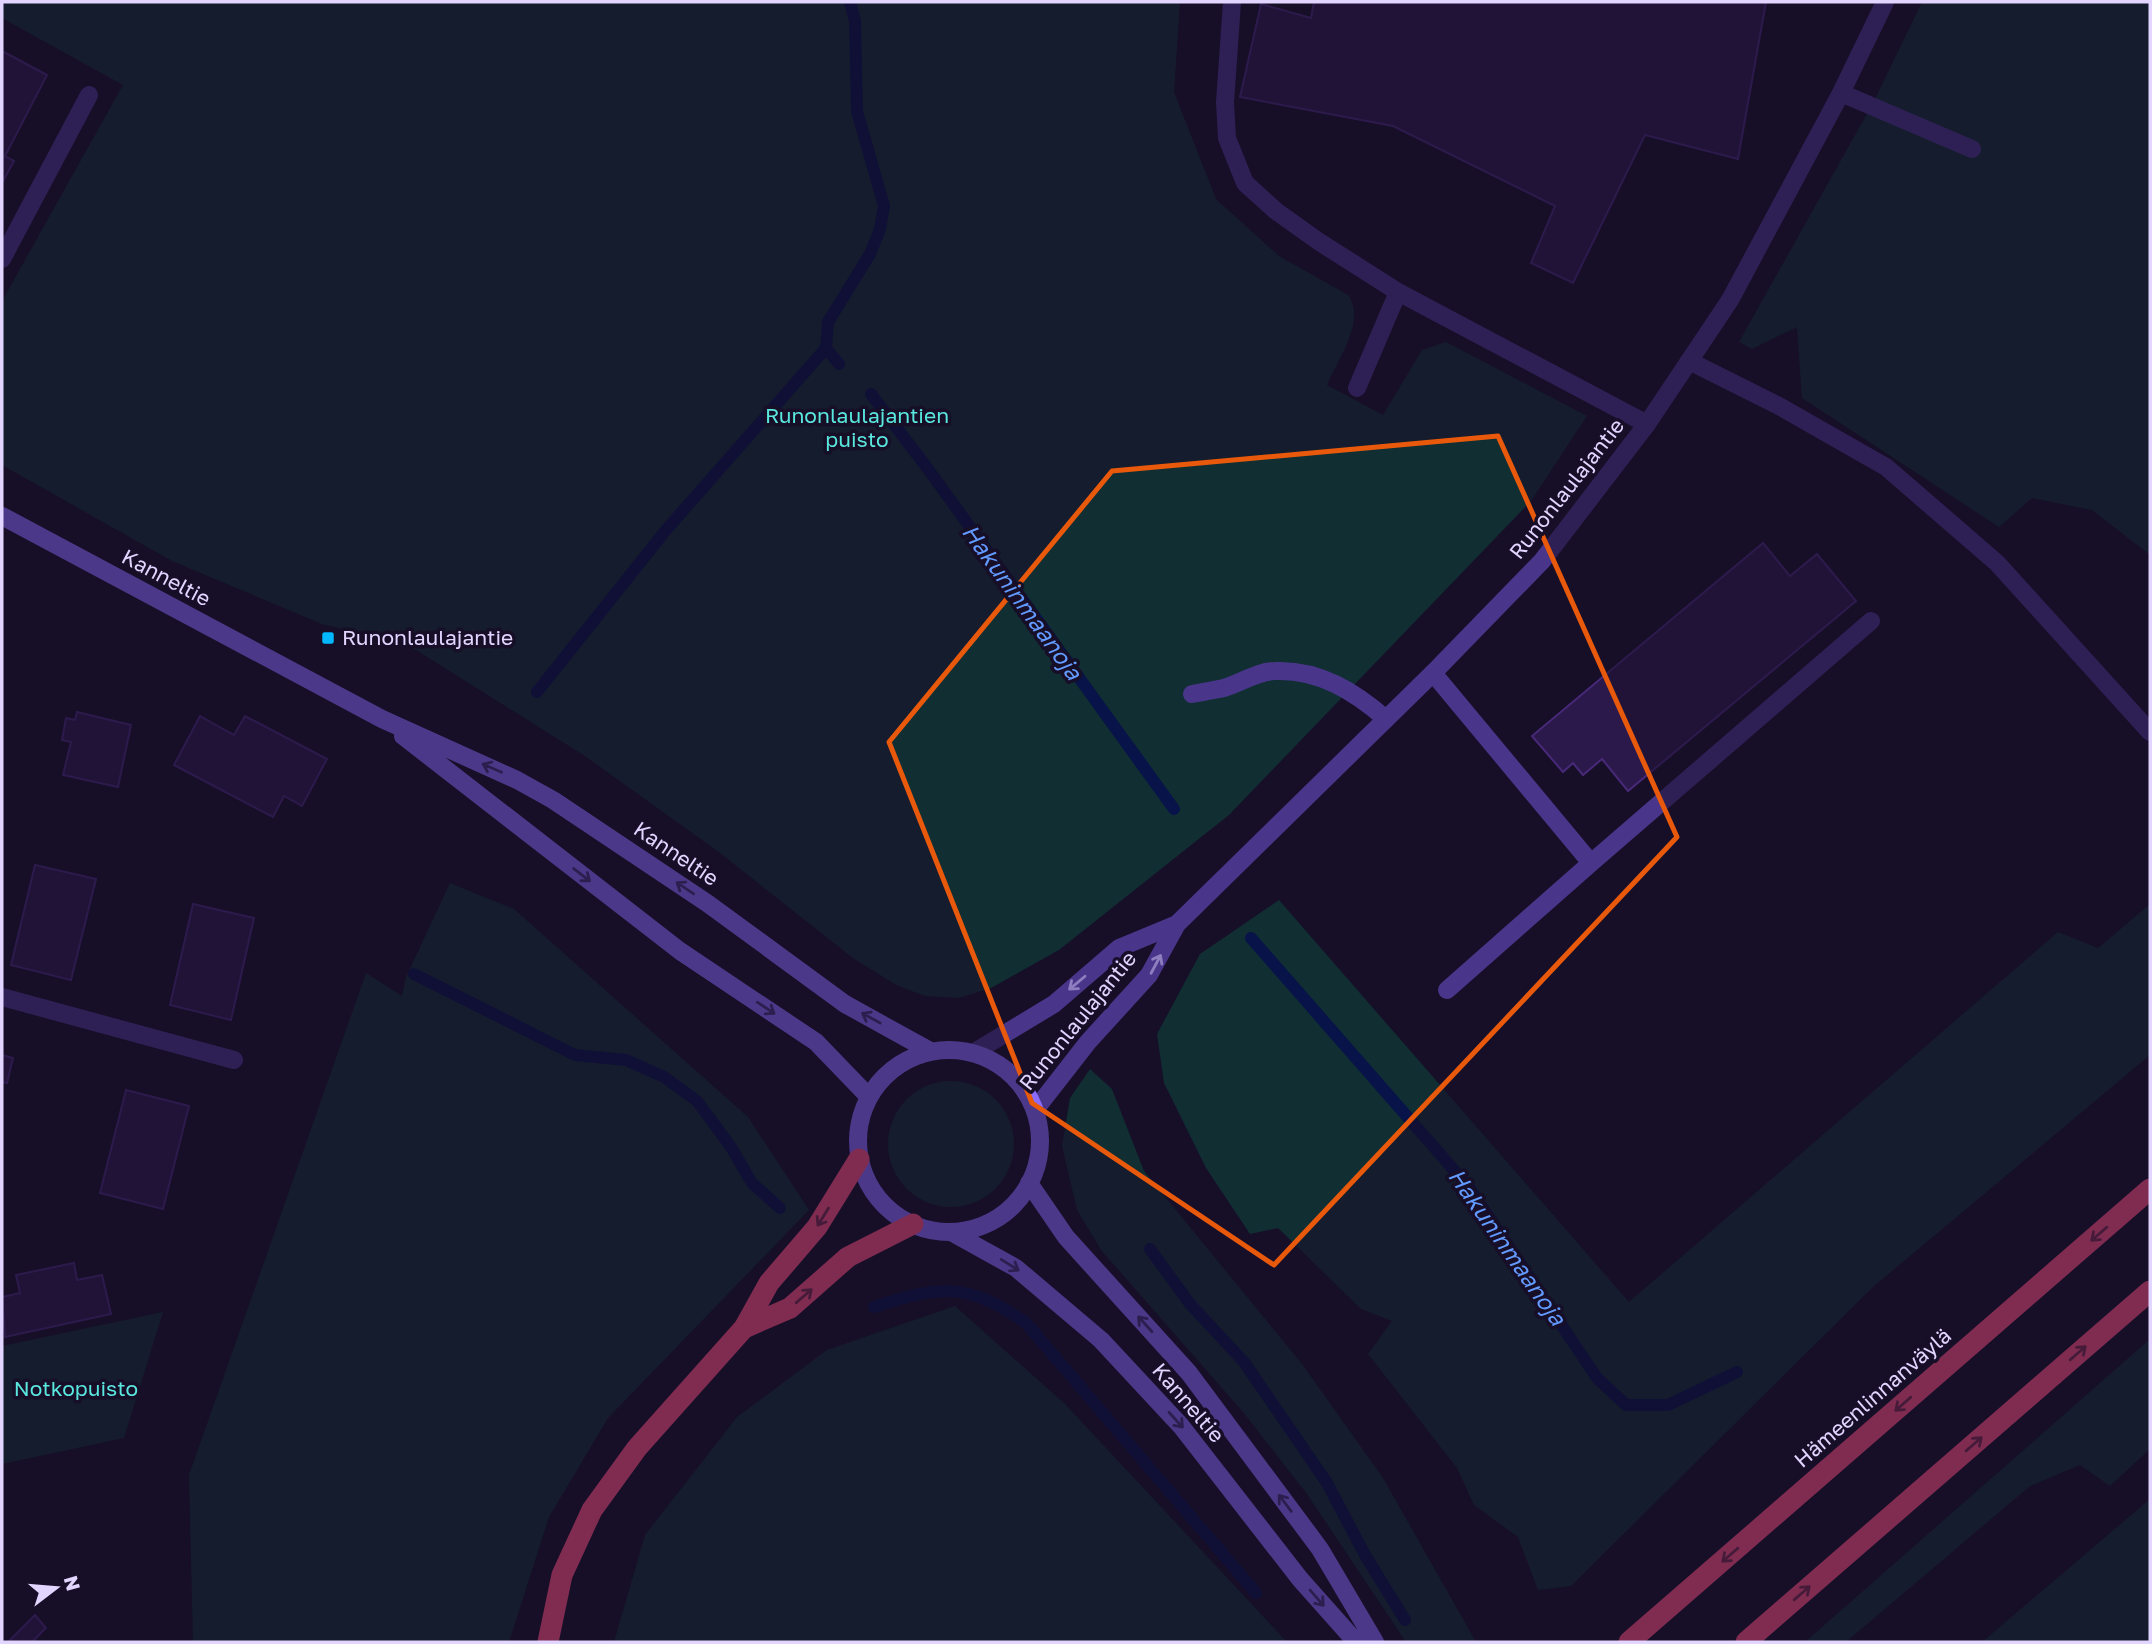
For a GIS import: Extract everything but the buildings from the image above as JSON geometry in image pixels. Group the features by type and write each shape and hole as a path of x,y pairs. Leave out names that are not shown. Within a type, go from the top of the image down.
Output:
{"highway":[{"path":"548,1642 562,1575 592,1510 638,1447 744,1328 769,1283 817,1227 859,1159"},
{"name":"Hämeenlinnanväylä","path":"1629,1642 2150,1189"},
{"path":"744,1328 790,1308 848,1257 913,1224"},
{"path":"1746,1642 2150,1291"}],"main road":[{"name":"Kanneltie","path":"2,516 382,719 517,780 552,800 707,903 845,1004 930,1051"},
{"name":"Kanneltie","path":"382,719 680,951 816,1042 869,1097"},
{"path":"930,1051 973,1053 1011,1074 1035,1110 1039,1147 1029,1183 1015,1203 996,1218 974,1228 951,1232 913,1224 894,1214 878,1198 859,1159 861,1117 869,1097 895,1068 930,1051"},
{"name":"Kanneltie","path":"1029,1183 1066,1237 1189,1373 1320,1549 1375,1642"},
{"name":"Kanneltie","path":"951,1232 1016,1268 1101,1340 1181,1426 1300,1579 1356,1642"}],"street":[{"path":"1232,2 1225,102 1227,138 1245,183 1276,211 1318,241 1398,292 1647,424"},
{"name":"Runonlaulajantie","path":"1035,1110 1088,1041 1149,975 1177,924 1433,674 1542,561 1647,424 1730,300 1841,93 1885,2"},
{"path":"1841,93 1972,149"},
{"path":"2,258 89,95"},
{"path":"1357,388 1398,292"},
{"path":"1689,361 1779,406 1886,467 1997,564 2150,732"},
{"path":"1447,990 1871,621"},
{"path":"1192,694 1225,687 1274,671 1304,674 1337,683 1365,700 1387,719"},
{"path":"1433,674 1591,863"},
{"name":"Runonlaulajantie","path":"973,1053 1054,1004 1119,948 1177,924"},
{"path":"2,997 234,1060"}],"highlighted area":[{"path":"1498,436 1677,837 1274,1265 1032,1103 889,742 1112,471"}],"green space":[{"name":"Runonlaulajantien puisto","path":"2,2 1180,2 1174,92 1216,199 1279,256 1348,295 1353,305 1352,328 1327,385 1383,415 1422,350 1446,342 1587,416 1531,501 1229,815 1059,950 991,988 959,998 925,996 896,985 853,958 720,853 585,756 408,645 322,624 172,561 2,465 2,301 123,85 2,18"},
{"path":"1922,2 2150,2 2150,555 2092,510 2032,498 1999,527 1802,398 1797,327 1752,349 1739,342 1873,103"},
{"path":"450,883 514,909 748,1117 809,1210 608,1418 549,1517 509,1642 193,1642 189,1475 366,973 402,996 406,977"},
{"path":"1279,900 1629,1302 2058,932 2098,948 2150,904 2150,1055 1873,1287 1571,1586 1538,1590 1518,1537 1474,1505 1457,1468 1368,1354 1392,1321 1361,1309 1278,1228 1250,1234 1206,1168 1164,1083 1157,1034 1200,954"},
{"path":"1090,1069 1112,1089 1144,1171 1302,1364 1383,1478 1476,1642 1406,1642 1307,1494 1243,1412 1101,1250 1077,1210 1062,1146 1070,1098"},
{"path":"951,1081 975,1086 995,1100 1009,1120 1014,1144 1009,1168 995,1188 975,1202 951,1207 927,1202 907,1188 893,1168 888,1144 893,1120 907,1100 927,1086"},
{"path":"955,1306 1065,1404 1287,1642 614,1642 645,1535 737,1417 827,1350"},
{"name":"Notkopuisto","path":"163,1312 124,1438 2,1464 2,1346"},
{"path":"2150,1339 2150,1449 2110,1486 2080,1465 2030,1486 1846,1642 1805,1642"},
{"path":"2150,1499 2150,1642 1982,1642"}],"waterway":[{"name":"Hakuninmaanoja","path":"839,364 826,348 828,322 870,254 880,229 884,206 857,111 855,21 850,2"},
{"path":"537,692 666,530 826,348"},
{"name":"Hakuninmaanoja","path":"871,394 1174,809"},
{"name":"Hakuninmaanoja","path":"1251,938 1468,1186 1597,1378 1626,1405 1668,1405 1737,1372"},
{"path":"414,974 575,1055 626,1060 664,1077 697,1101 731,1147 752,1183 780,1208"},
{"path":"1150,1249 1190,1304 1244,1362 1327,1483 1365,1555 1405,1620"},
{"path":"874,1307 918,1294 953,1291 987,1300 1026,1323 1256,1593"}],"place":[{"name":"Runonlaulajantie","path":"328,638"}]}
